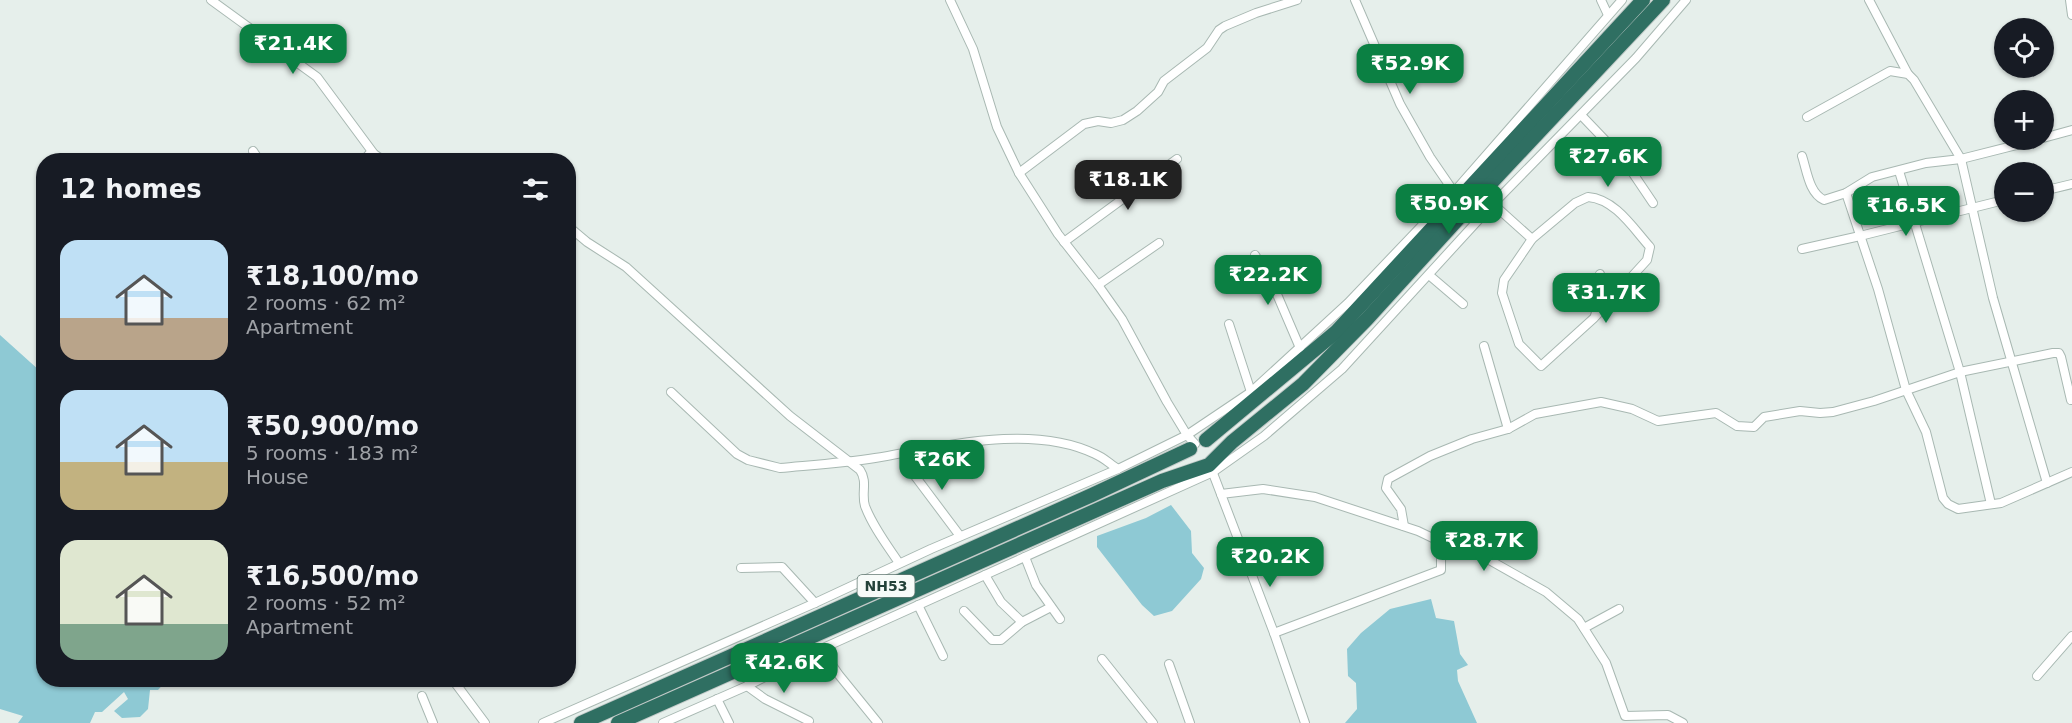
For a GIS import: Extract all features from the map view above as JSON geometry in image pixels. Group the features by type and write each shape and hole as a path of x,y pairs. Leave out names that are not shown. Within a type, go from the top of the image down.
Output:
{"highway":[{"name":"NH53","path":"581,723 1092,495 1194,442 1336,332 1643,0"},
{"name":"NH53","path":"618,723 1162,481 1210,465 1303,384 1367,319 1478,197 1664,0"},
{"path":"1194,442 1213,445 1210,465 1191,459 1194,442"}],"street":[{"path":"211,0 317,77 373,153"},
{"path":"950,0 973,50 997,127 1019,173 1064,242 1122,319 1194,442"},
{"path":"1019,173 1084,123 1098,121 1111,123 1123,120 1137,111 1158,92 1164,81 1207,48 1219,30 1225,26 1256,13 1298,0"},
{"path":"1354,0 1401,104 1430,157 1454,192"},
{"path":"1601,0 1608,15"},
{"path":"543,723 815,603 960,536 1118,469 1194,442 1348,303 1454,192 1622,0"},
{"path":"663,723 1025,556 1264,436 1342,369 1493,204 1636,58 1686,0"},
{"path":"1869,0 1908,74 1914,80 1961,159 1993,298 2047,483"},
{"path":"2070,0 2072,15"},
{"path":"1807,117 1890,71 1908,74"},
{"path":"1581,115 1630,168 1653,203"},
{"path":"2054,135 2072,130"},
{"path":"1802,156 1816,197 1824,200 1846,193 1872,177 1997,150"},
{"path":"1064,242 1177,159"},
{"path":"1899,171 1960,372 1991,504"},
{"path":"2054,188 2072,184"},
{"path":"1846,193 1878,289 1906,390 1926,432 1942,498 1958,509 2001,503 2072,472"},
{"path":"1588,197 1604,201 1621,215 1650,247 1647,260 1594,318 1541,366 1518,344 1502,293 1504,280 1509,270 1532,239 1575,203 1588,197"},
{"path":"1802,249 1994,202"},
{"path":"1493,204 1532,239"},
{"path":"576,232 631,271 790,416 851,462 863,474 865,505 882,539 899,563"},
{"path":"1098,285 1159,243"},
{"path":"1255,255 1273,285 1300,348"},
{"path":"1594,318 1603,284 1600,274"},
{"path":"1429,275 1463,304"},
{"path":"1229,324 1251,392"},
{"path":"1484,346 1508,429"},
{"path":"1404,526 1401,509 1386,488 1388,479 1430,456 1472,439 1508,429 1535,414 1601,402 1632,409 1658,421 1716,413 1737,426 1755,427 1764,417 1800,411 1833,412 1960,372 2012,360 2059,354 2071,400"},
{"path":"671,392 728,448 742,458 780,468 851,462 978,442 1050,440 1096,454 1118,469"},
{"path":"905,452 906,464 960,536"},
{"path":"1210,465 1274,633 1305,723"},
{"path":"1221,494 1263,489 1315,497 1477,553 1546,592 1578,619 1606,663 1625,716 1668,715 1683,723"},
{"path":"1274,633 1441,570 1441,542"},
{"path":"1025,556 1036,585 1059,619"},
{"path":"741,568 782,567 815,603"},
{"path":"985,575 1001,602 1022,622"},
{"path":"918,605 943,656"},
{"path":"964,611 992,640 1001,640 1022,622 1051,607"},
{"path":"1584,628 1619,609"},
{"path":"2037,676 2072,636"},
{"path":"821,649 878,723"},
{"path":"1102,659 1153,723"},
{"path":"1169,664 1190,723"},
{"path":"747,686 765,699 809,721"},
{"path":"458,687 485,723"},
{"path":"422,696 433,723"},
{"path":"717,699 729,723"}],"water":[{"path":"0,335 36,367 36,687 161,687 158,690 150,690 148,709 140,717 122,718 114,711 128,699 124,692 102,712 95,712 90,723 18,723 23,716 0,709"},
{"path":"1171,505 1191,531 1192,553 1204,568 1201,579 1172,611 1154,616 1142,605 1097,547 1097,536 1146,518"},
{"path":"1431,599 1436,618 1454,621 1460,654 1468,665 1457,670 1458,681 1477,723 1345,723 1357,709 1356,683 1348,676 1347,649 1361,633 1390,609"}]}
